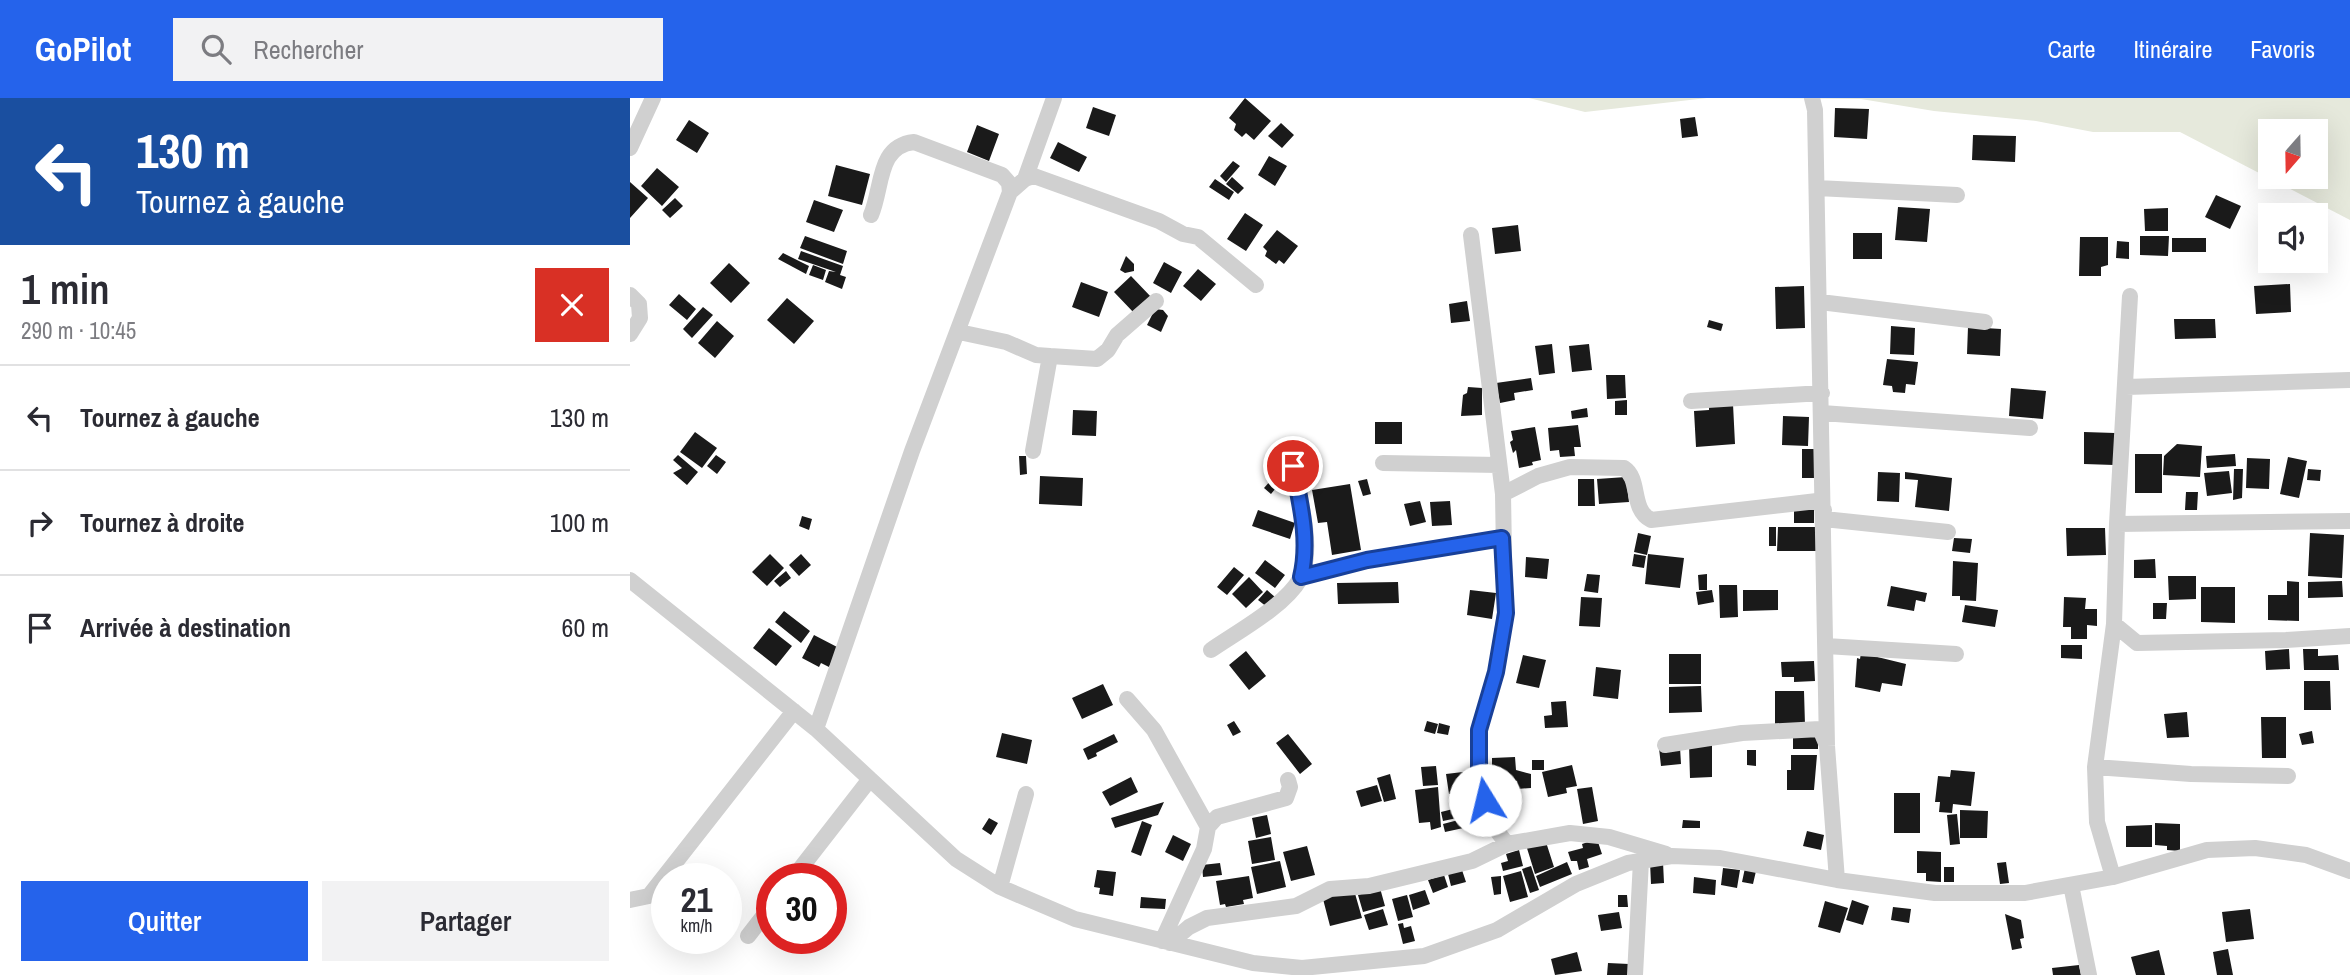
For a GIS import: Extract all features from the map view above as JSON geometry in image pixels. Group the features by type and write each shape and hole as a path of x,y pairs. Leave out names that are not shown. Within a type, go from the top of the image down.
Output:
{"street":[{"path":"630,148 653,98"},
{"path":"1025,179 1054,98"},
{"path":"1812,98 1815,110 1820,302 1827,746 1837,880"},
{"path":"816,729 912,451 1010,192 1009,183 1002,176 914,142 903,143 891,150 885,163 877,201 871,215"},
{"path":"1010,192 1025,179 1034,176 1159,221 1182,234 1198,237 1255,285"},
{"path":"1817,188 1957,195"},
{"path":"1471,235 1503,495 1506,613 1496,672 1479,730 1479,770 1491,823 1507,844"},
{"path":"630,295 639,304 640,318 630,334"},
{"path":"2112,877 2097,822 2095,767 2114,624 2130,296"},
{"path":"959,332 1006,342 1036,355 1097,359 1108,350 1117,334 1156,301"},
{"path":"1820,302 1985,322"},
{"path":"1032,452 1050,356"},
{"path":"2126,387 2349,380"},
{"path":"1691,401 1822,393"},
{"path":"1822,412 2030,428"},
{"path":"1383,463 1499,466"},
{"path":"1211,650 1282,600 1301,577 1305,558 1305,530 1293,466"},
{"path":"1503,495 1538,476 1570,467 1624,468 1630,473 1642,514 1651,520 1817,502 1824,514"},
{"path":"1824,514 1948,532"},
{"path":"2117,524 2350,522"},
{"path":"1301,577 1367,560 1502,538"},
{"path":"630,580 816,729 956,859 1000,887 1075,919 1253,963 1301,968 1424,956 1497,929 1576,884 1628,863 1672,856 1720,858 1837,880 1935,893 2025,893 2112,877 2207,850 2255,848 2306,855 2350,871"},
{"path":"2114,624 2137,643 2350,636"},
{"path":"1826,646 1956,654"},
{"path":"1127,699 1154,730 1208,827"},
{"path":"630,900 649,896 794,711"},
{"path":"1665,745 1742,733 1820,729 1827,746"},
{"path":"2095,767 2191,774 2288,776"},
{"path":"805,863 870,779"},
{"path":"1166,942 1204,849 1208,827 1217,817 1286,798 1290,787 1288,780"},
{"path":"1000,887 1026,794"},
{"path":"1166,942 1207,918 1296,906 1330,890 1369,886 1472,861 1507,844 1570,833 1609,837 1672,856"},
{"path":"1635,975 1641,861"},
{"path":"2071,885 2089,975"},
{"path":"748,936 756,926"}],"shaded area":[{"path":"1529,98 1707,98 1585,112"},
{"path":"1751,98 2350,98 2350,220 2328,209 2328,203 2317,203 2290,189 2328,189 2328,119 2258,119 2258,172 2180,132 2093,132 2036,121 1934,111 1861,99"}],"building":[{"path":"1245,98 1271,121 1254,140 1246,133 1242,137 1234,130 1236,124 1229,118"},
{"path":"1093,107 1116,115 1109,136 1086,128"},
{"path":"1835,108 1869,109 1867,139 1834,137"},
{"path":"1695,117 1698,136 1682,138 1680,119"},
{"path":"689,120 709,133 697,153 676,140"},
{"path":"1281,123 1294,135 1282,148 1268,136"},
{"path":"977,125 999,134 989,161 967,152"},
{"path":"1973,135 2016,136 2015,162 1972,160"},
{"path":"1058,142 1087,157 1079,172 1050,158"},
{"path":"1269,156 1287,166 1275,186 1258,175"},
{"path":"1233,161 1240,166 1226,182 1220,176"},
{"path":"836,165 870,174 862,205 828,196"},
{"path":"657,168 679,187 662,206 641,186"},
{"path":"1232,177 1244,188 1238,194 1226,184"},
{"path":"1215,179 1234,192 1229,200 1209,187"},
{"path":"630,182 648,198 630,218"},
{"path":"2216,195 2241,206 2230,229 2205,217"},
{"path":"675,198 683,206 670,218 662,210"},
{"path":"814,200 843,210 834,232 806,222"},
{"path":"1898,207 1930,209 1927,242 1895,240"},
{"path":"2168,208 2168,231 2145,231 2144,209"},
{"path":"1245,213 1263,225 1246,251 1227,239"},
{"path":"1518,225 1521,251 1495,254 1492,228"},
{"path":"1277,230 1298,246 1284,264 1279,260 1276,264 1265,256 1267,251 1263,247"},
{"path":"1853,233 1882,233 1882,259 1853,259"},
{"path":"805,236 847,251 843,264 800,248"},
{"path":"2140,236 2169,236 2168,256 2140,255"},
{"path":"2080,237 2108,237 2108,265 2101,267 2101,276 2079,276"},
{"path":"2172,238 2206,238 2206,252 2172,252"},
{"path":"2117,241 2129,242 2129,259 2116,258"},
{"path":"801,251 843,266 840,275 846,277 842,289 825,282 829,271 836,272 798,259"},
{"path":"783,253 809,266 806,274 778,259"},
{"path":"1126,256 1134,264 1134,271 1125,273 1120,270"},
{"path":"1164,262 1182,272 1171,293 1153,283"},
{"path":"729,263 750,283 731,303 710,283"},
{"path":"813,265 826,270 823,280 809,275"},
{"path":"1198,269 1216,284 1201,301 1183,286"},
{"path":"1131,276 1152,298 1135,314 1114,292"},
{"path":"1081,282 1108,292 1099,317 1072,307"},
{"path":"2290,284 2291,312 2256,314 2254,286"},
{"path":"1804,286 1805,328 1776,329 1775,287"},
{"path":"679,294 696,309 687,320 669,305"},
{"path":"787,298 814,321 794,344 767,320"},
{"path":"1467,301 1470,321 1451,323 1449,304"},
{"path":"703,307 713,315 692,338 683,329"},
{"path":"1155,309 1163,310 1168,316 1161,332 1147,325"},
{"path":"2174,319 2215,319 2216,338 2175,339"},
{"path":"1709,320 1723,324 1721,331 1707,327"},
{"path":"717,321 734,336 715,358 698,343"},
{"path":"1891,326 1915,328 1914,355 1890,354"},
{"path":"1968,327 2001,329 2000,356 1967,354"},
{"path":"1552,344 1555,373 1539,375 1535,346"},
{"path":"1589,344 1592,370 1572,372 1569,346"},
{"path":"1887,359 1918,362 1915,385 1906,384 1905,393 1893,392 1892,386 1883,385"},
{"path":"1606,375 1625,375 1626,398 1607,399"},
{"path":"1531,378 1533,390 1514,393 1515,400 1500,403 1496,383"},
{"path":"1468,387 1482,388 1482,415 1461,416 1463,395 1467,393"},
{"path":"2011,388 2046,391 2043,419 2009,416"},
{"path":"1627,400 1627,415 1615,415 1615,401"},
{"path":"1733,404 1735,444 1696,447 1694,411 1709,410 1709,405"},
{"path":"1587,408 1588,417 1572,419 1571,411"},
{"path":"1073,410 1097,411 1096,436 1072,435"},
{"path":"1783,416 1809,417 1808,446 1782,445"},
{"path":"1375,422 1402,422 1402,444 1375,444"},
{"path":"1578,425 1581,447 1574,447 1575,456 1560,457 1559,450 1550,451 1548,428"},
{"path":"1535,427 1541,460 1519,468 1516,450 1513,453 1510,442 1513,440 1511,431"},
{"path":"695,432 717,448 702,468 680,452"},
{"path":"2084,432 2115,433 2114,465 2084,464"},
{"path":"2177,444 2202,446 2200,477 2163,475 2164,456"},
{"path":"1802,449 1816,449 1816,478 1802,478"},
{"path":"2135,454 2162,454 2162,493 2135,493"},
{"path":"2235,454 2236,466 2207,468 2206,456"},
{"path":"678,455 698,472 687,485 673,473 682,468 673,460"},
{"path":"716,455 726,462 717,474 707,466"},
{"path":"1019,456 1026,456 1027,474 1020,475"},
{"path":"2288,457 2307,461 2299,498 2280,494"},
{"path":"2247,458 2270,459 2269,489 2246,488"},
{"path":"2234,469 2243,469 2242,498 2233,500"},
{"path":"2308,469 2321,470 2320,481 2307,480"},
{"path":"2229,471 2232,493 2207,496 2204,473"},
{"path":"1878,472 1900,473 1899,502 1877,501"},
{"path":"1905,472 1952,478 1949,511 1915,507 1918,480 1905,479"},
{"path":"1040,476 1083,478 1082,506 1039,504"},
{"path":"1626,477 1629,502 1599,504 1597,479"},
{"path":"1273,478 1280,483 1271,494 1264,488"},
{"path":"1367,479 1371,494 1363,496 1358,481"},
{"path":"1578,479 1594,479 1595,506 1578,506"},
{"path":"1350,484 1361,550 1332,555 1327,522 1318,523 1312,490"},
{"path":"2186,492 2198,492 2197,510 2185,510"},
{"path":"1420,501 1426,522 1410,526 1404,504"},
{"path":"1450,501 1452,525 1432,526 1430,502"},
{"path":"1794,508 1814,508 1814,523 1794,523"},
{"path":"1258,510 1295,523 1290,539 1252,526"},
{"path":"802,516 812,519 809,530 799,526"},
{"path":"1769,527 1776,527 1776,546 1769,546"},
{"path":"1778,527 1819,527 1819,551 1777,551"},
{"path":"2066,528 2105,528 2106,555 2067,556"},
{"path":"1638,533 1651,536 1647,555 1634,552"},
{"path":"2310,533 2344,535 2342,578 2308,576"},
{"path":"1954,538 1972,539 1970,553 1952,551"},
{"path":"770,554 784,568 767,586 752,572"},
{"path":"801,554 811,565 799,576 789,565"},
{"path":"1634,554 1646,556 1644,568 1632,566"},
{"path":"1648,554 1684,558 1680,588 1645,584"},
{"path":"1526,557 1549,559 1547,579 1525,577"},
{"path":"2155,559 2156,578 2134,578 2134,560"},
{"path":"1265,560 1285,575 1275,588 1255,573"},
{"path":"1953,561 1978,563 1976,601 1960,600 1960,596 1952,596"},
{"path":"1234,567 1244,575 1227,595 1217,587"},
{"path":"786,571 791,578 780,587 774,581"},
{"path":"1587,574 1600,575 1598,593 1584,591"},
{"path":"1707,574 1707,590 1699,590 1698,575"},
{"path":"2168,576 2196,576 2196,599 2169,600"},
{"path":"1249,577 1263,592 1246,608 1232,594"},
{"path":"2287,581 2299,582 2299,621 2268,620 2268,595 2287,595"},
{"path":"2342,581 2343,597 2308,598 2308,582"},
{"path":"1398,582 1399,603 1338,604 1337,583"},
{"path":"1719,585 1737,585 1738,617 1720,618"},
{"path":"1891,586 1927,593 1925,602 1916,600 1914,611 1887,606"},
{"path":"2201,587 2235,587 2235,623 2201,622"},
{"path":"1267,590 1275,597 1267,607 1258,600"},
{"path":"1470,590 1496,593 1492,619 1467,615"},
{"path":"1712,590 1714,602 1698,605 1696,592"},
{"path":"1743,590 1778,590 1778,610 1743,611"},
{"path":"1581,597 1602,598 1600,627 1579,626"},
{"path":"2064,597 2086,598 2085,609 2097,609 2097,626 2087,625 2087,639 2071,639 2071,627 2063,627"},
{"path":"2153,603 2167,603 2166,619 2153,619"},
{"path":"1965,605 1998,610 1995,627 1962,622"},
{"path":"784,611 810,631 801,643 775,622"},
{"path":"769,628 792,646 776,666 753,648"},
{"path":"814,635 839,648 829,667 821,663 819,667 802,658"},
{"path":"2061,645 2082,645 2082,659 2061,658"},
{"path":"2289,649 2290,669 2266,670 2265,651"},
{"path":"2303,649 2318,649 2318,656 2338,655 2339,670 2304,670"},
{"path":"1246,651 1266,676 1249,690 1229,665"},
{"path":"1861,653 1906,664 1902,686 1882,683 1880,692 1855,687 1857,658 1860,659"},
{"path":"1669,654 1701,654 1701,684 1669,684"},
{"path":"1523,655 1546,660 1539,688 1516,683"},
{"path":"1814,661 1815,681 1794,682 1794,677 1782,677 1781,662"},
{"path":"1596,667 1621,670 1618,699 1593,696"},
{"path":"2304,681 2330,681 2331,710 2304,710"},
{"path":"1103,684 1113,705 1082,719 1072,698"},
{"path":"1701,686 1702,712 1669,713 1669,687"},
{"path":"1775,691 1804,691 1805,725 1775,725"},
{"path":"1566,701 1568,727 1545,728 1544,716 1552,715 1551,702"},
{"path":"2187,712 2189,737 2167,738 2164,714"},
{"path":"2261,717 2286,717 2286,758 2262,758"},
{"path":"1234,721 1241,732 1233,736 1227,725"},
{"path":"1427,721 1438,724 1435,734 1424,731"},
{"path":"1439,723 1450,726 1448,735 1437,733"},
{"path":"2312,731 2314,743 2302,745 2299,734"},
{"path":"1002,733 1032,740 1027,764 996,757"},
{"path":"1114,734 1118,742 1088,760 1083,749"},
{"path":"1288,734 1312,764 1300,774 1276,743"},
{"path":"1818,734 1818,749 1793,749 1793,735"},
{"path":"1689,744 1712,744 1712,777 1690,778"},
{"path":"1680,747 1681,764 1661,766 1659,748"},
{"path":"1747,750 1756,750 1756,766 1747,765"},
{"path":"1791,755 1817,755 1814,790 1787,790 1787,770 1791,770"},
{"path":"1515,757 1516,770 1531,774 1531,788 1517,789 1517,781 1492,782 1492,758"},
{"path":"1532,760 1544,760 1544,770 1532,770"},
{"path":"1572,765 1577,786 1566,788 1567,793 1548,797 1542,772"},
{"path":"1436,766 1438,785 1423,786 1421,767"},
{"path":"1951,770 1975,772 1971,806 1953,804 1952,813 1939,812 1940,802 1935,802 1938,776 1950,777"},
{"path":"1463,772 1465,792 1449,794 1446,774"},
{"path":"1390,774 1396,799 1384,802 1377,778"},
{"path":"1131,777 1138,792 1110,806 1102,792"},
{"path":"1377,785 1382,801 1361,807 1356,791"},
{"path":"1438,787 1441,827 1431,830 1430,822 1419,823 1415,790"},
{"path":"1592,787 1598,821 1583,824 1577,789"},
{"path":"1894,793 1920,793 1920,833 1894,833"},
{"path":"1164,802 1158,815 1115,828 1111,818"},
{"path":"1469,805 1471,815 1443,821 1441,812"},
{"path":"1960,810 1988,811 1987,838 1960,838"},
{"path":"1957,814 1960,844 1950,845 1947,815"},
{"path":"1267,815 1271,834 1256,838 1252,818"},
{"path":"989,818 998,823 991,835 982,829"},
{"path":"1466,818 1468,827 1445,832 1443,824"},
{"path":"1683,820 1700,821 1700,828 1682,828"},
{"path":"1142,821 1152,825 1141,856 1131,852"},
{"path":"2155,823 2180,824 2180,851 2155,845"},
{"path":"2152,825 2152,847 2126,847 2126,826"},
{"path":"1807,831 1824,835 1821,850 1803,846"},
{"path":"1173,835 1191,844 1183,861 1165,852"},
{"path":"1271,837 1275,860 1252,864 1248,841"},
{"path":"1545,839 1554,867 1535,874 1526,845"},
{"path":"1597,839 1602,854 1587,859 1589,867 1579,870 1577,861 1571,861 1568,852 1583,848 1582,844"},
{"path":"1307,846 1315,875 1291,881 1283,852"},
{"path":"1519,850 1523,866 1503,871 1501,863 1508,861 1506,854"},
{"path":"1917,851 1941,852 1941,882 1926,881 1926,873 1917,873"},
{"path":"1280,861 1286,887 1257,894 1251,867"},
{"path":"1567,862 1572,874 1540,887 1536,876"},
{"path":"1650,862 1663,862 1664,883 1651,884"},
{"path":"2006,862 2009,883 2000,884 1997,863"},
{"path":"1220,863 1222,875 1203,877 1202,865"},
{"path":"1531,866 1539,890 1530,893 1522,869"},
{"path":"1944,867 1954,867 1954,882 1944,882"},
{"path":"1723,868 1740,870 1737,888 1721,885"},
{"path":"1745,868 1756,871 1753,884 1742,882"},
{"path":"1097,870 1116,872 1113,896 1099,894 1100,888 1094,887"},
{"path":"1462,870 1466,882 1451,886 1448,874"},
{"path":"1521,871 1528,897 1510,902 1503,876"},
{"path":"1444,875 1448,887 1433,893 1428,880"},
{"path":"1249,876 1253,898 1243,900 1244,904 1226,907 1225,904 1220,905 1216,881"},
{"path":"1501,876 1501,894 1494,895 1491,877"},
{"path":"1694,877 1716,880 1715,895 1693,893"},
{"path":"1380,888 1385,906 1363,912 1358,895"},
{"path":"1354,890 1362,918 1330,926 1323,899"},
{"path":"1425,890 1430,904 1413,910 1409,895"},
{"path":"1407,895 1413,917 1398,921 1392,899"},
{"path":"1618,895 1627,895 1628,907 1618,907"},
{"path":"1141,897 1166,899 1165,909 1140,908"},
{"path":"1852,900 1869,906 1863,925 1846,920"},
{"path":"1825,901 1848,908 1840,933 1818,927"},
{"path":"1893,907 1911,909 1909,923 1891,920"},
{"path":"1383,909 1388,925 1369,930 1364,915"},
{"path":"2250,909 2254,939 2226,942 2222,912"},
{"path":"1619,912 1622,928 1601,931 1598,915"},
{"path":"2005,914 2021,920 2024,938 2020,939 2022,948 2012,950"},
{"path":"1403,923 1404,928 1411,926 1415,941 1403,944 1398,924"},
{"path":"2228,949 2233,975 2217,975 2213,952"},
{"path":"2159,950 2165,975 2136,975 2131,957"},
{"path":"1577,952 1582,971 1555,975 1551,959"},
{"path":"1608,963 1629,964 1628,975 1607,975"},
{"path":"2079,965 2081,975 2053,975 2052,968"}],"route":[{"path":"1293,466 1305,530 1305,558 1301,577 1367,560 1502,538 1506,613 1496,672 1479,730 1479,770 1485,800"}]}
